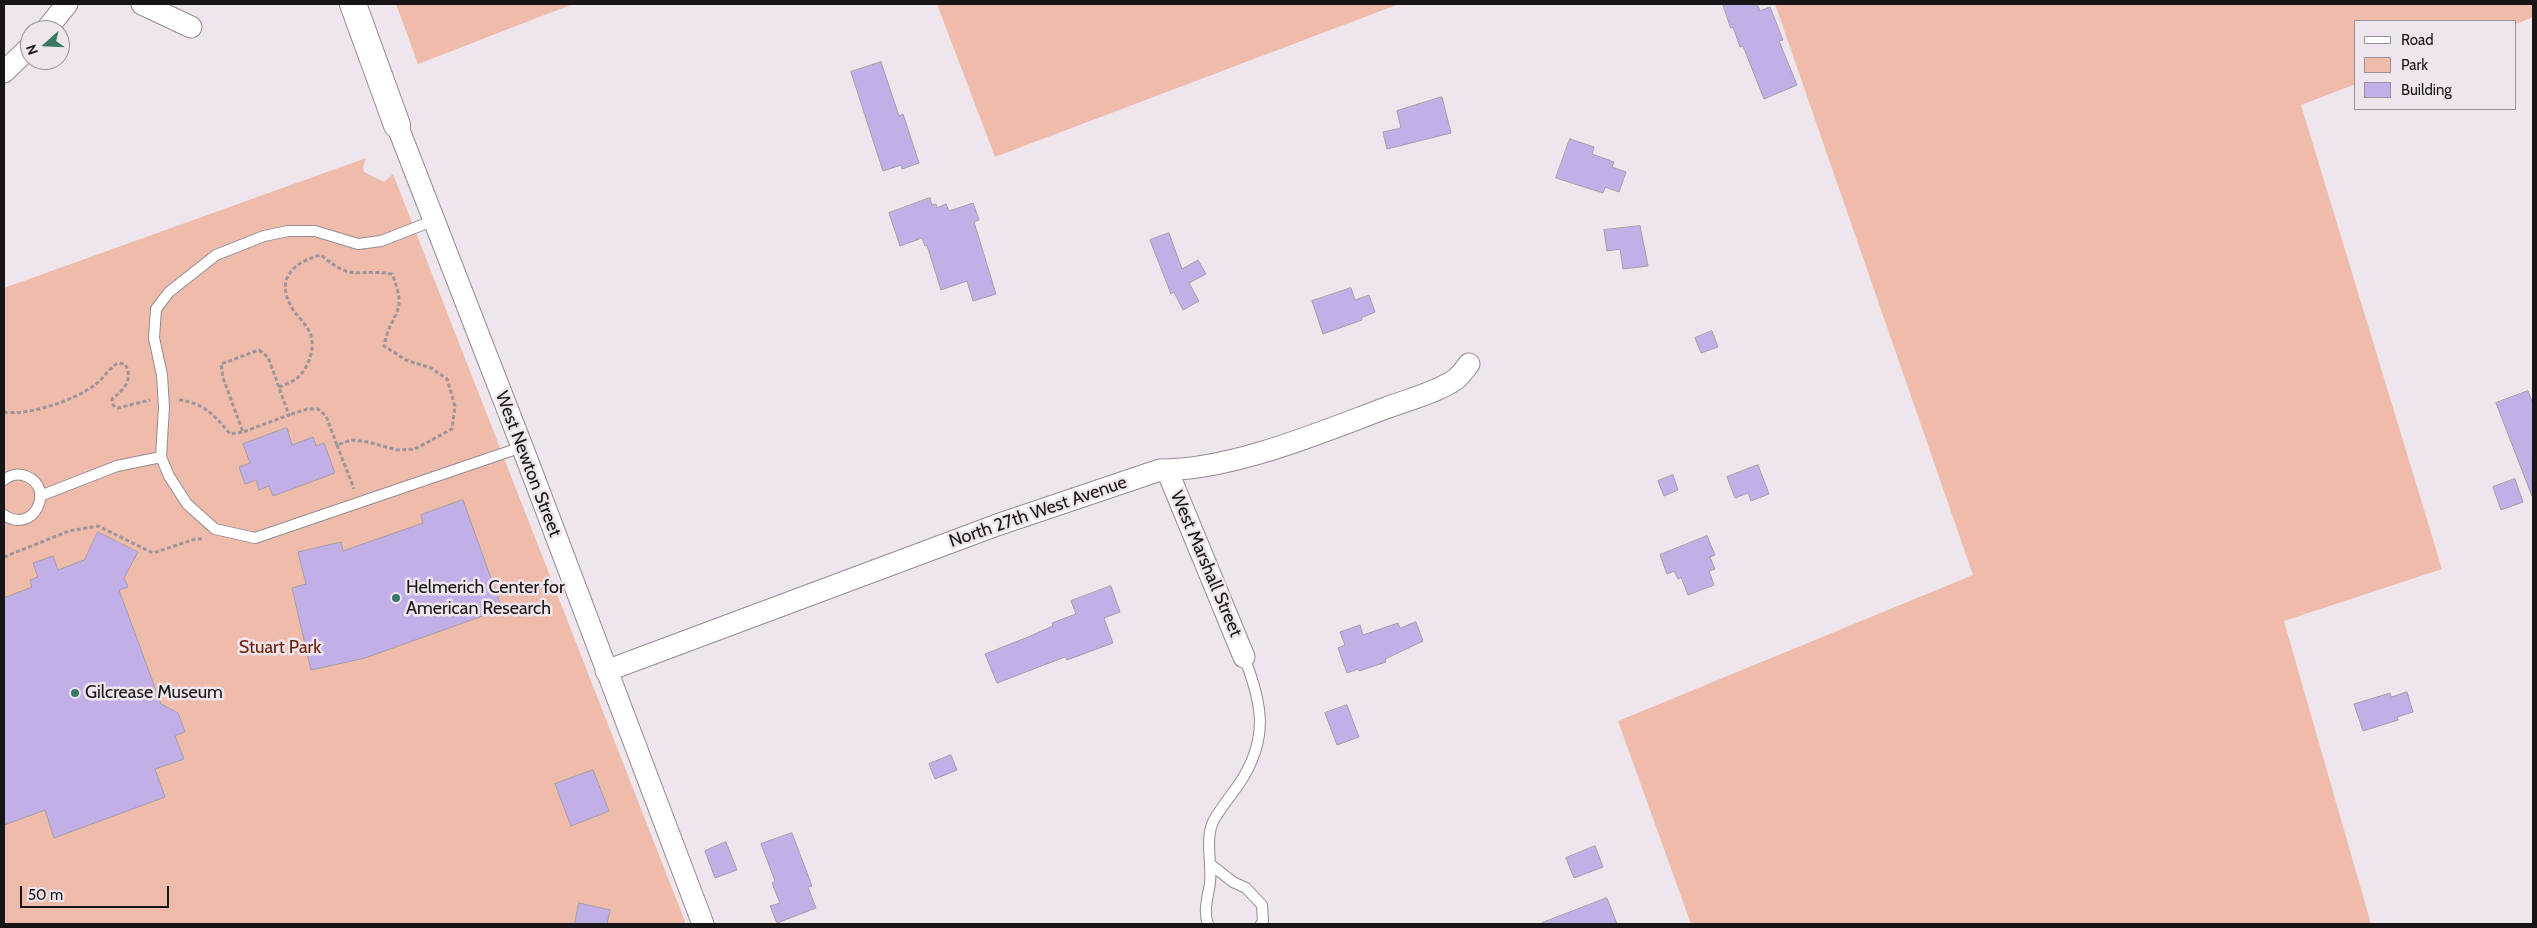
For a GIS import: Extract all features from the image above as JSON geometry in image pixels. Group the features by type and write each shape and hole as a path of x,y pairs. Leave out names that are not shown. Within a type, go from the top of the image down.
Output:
{"street":[{"path":"54,20 67,4"},
{"path":"142,4 191,27"},
{"name":"West Newton Street","path":"352,4 396,124 435,220 703,924"},
{"path":"6,67 20,55"},
{"name":"North 27th West Avenue","path":"606,671 997,525 1160,470 1187,470 1238,458 1312,435 1457,379 1469,364"},
{"name":"West Marshall Street","path":"1167,470 1244,657"}],"lane":[{"path":"435,220 381,241 358,244 315,231 288,231 264,236 216,255 169,292 156,309 154,338 162,375 164,399 161,457 168,476 187,504 215,529 255,538 522,447"},
{"path":"40,496 117,466 161,457"},
{"path":"4,480 13,475 28,477 34,482 40,496 37,510 26,519 11,519 4,515"},
{"path":"1208,924 1207,897 1213,821 1244,777 1259,746 1261,721 1251,673 1244,657"},
{"path":"1210,864 1233,882 1246,888 1262,906 1261,924"}],"path":[{"path":"279,387 297,378 306,366 313,346 310,331 290,306 285,285 292,268 306,259 321,255 336,268 351,274 392,274 401,295 398,313 388,328 384,346 406,360 431,368 447,379 455,406 452,429 415,449 397,450 368,442 351,440 337,445"},
{"path":"242,432 223,378 221,364 259,350 268,357 289,415"},
{"path":"4,412 43,408 80,394 96,384 118,363 125,364 130,370 128,383 112,399 113,405 118,408 147,400 164,399 188,401 214,413 230,434 242,432 307,409 318,409 326,416 359,502"},
{"path":"4,557 69,531 98,526 153,553 195,539 209,539"}],"green space":[{"path":"396,4 573,4 418,64"},
{"path":"937,4 1399,4 995,157"},
{"path":"1775,4 2533,4 2533,17 2517,24 2517,20 2354,20 2354,85 2301,105 2442,569 2284,621 2371,924 1691,924 1618,721 1973,575"},
{"name":"Stuart Park","path":"366,158 363,167 364,172 384,182 393,174 686,924 4,924 4,288"}],"building":[{"path":"1723,4 1757,4 1760,11 1770,7 1783,40 1779,41 1797,85 1764,99 1743,46 1740,47 1733,27 1731,28"},
{"path":"881,62 899,116 903,114 919,163 902,169 901,165 883,171 851,72"},
{"path":"1442,97 1451,133 1387,149 1383,132 1401,128 1397,111"},
{"path":"1570,139 1594,147 1592,154 1614,162 1612,167 1626,172 1619,192 1605,187 1603,193 1556,178"},
{"path":"930,198 932,205 936,204 937,208 946,204 949,211 973,203 979,220 974,222 996,294 973,301 967,281 941,290 927,245 925,246 922,238 900,246 889,213"},
{"path":"1640,226 1648,266 1623,269 1620,249 1607,251 1604,230"},
{"path":"1169,233 1182,269 1198,260 1206,274 1189,283 1199,301 1183,310 1174,292 1171,294 1150,240"},
{"path":"1351,288 1355,300 1369,295 1375,312 1361,318 1362,320 1323,334 1312,301"},
{"path":"1712,331 1718,347 1701,353 1695,338"},
{"path":"2528,391 2533,404 2532,496 2496,403"},
{"path":"287,428 292,445 313,437 316,446 324,443 335,473 273,496 269,486 259,490 256,480 245,484 239,467 250,463 243,444"},
{"path":"1758,465 1769,494 1751,501 1748,493 1735,498 1727,477"},
{"path":"1673,475 1678,490 1664,496 1658,481"},
{"path":"2515,479 2523,502 2501,510 2493,487"},
{"name":"Helmerich Center for American Research","path":"463,500 502,609 365,658 311,670 292,588 306,584 298,552 341,542 343,551 423,523 421,515"},
{"name":"Gilcrease Museum","path":"98,532 138,552 124,578 128,587 119,590 161,704 178,713 185,732 175,736 184,759 155,769 165,797 54,838 45,810 4,825 4,598 32,587 30,580 38,577 33,563 53,556 58,570 84,560"},
{"path":"1707,536 1715,555 1710,557 1715,569 1709,571 1714,585 1688,595 1681,577 1678,579 1674,571 1667,574 1660,555"},
{"path":"1111,586 1120,612 1104,618 1113,643 1067,660 1065,657 997,683 985,654 1028,637 1053,626 1052,623 1076,614 1071,601"},
{"path":"1416,622 1423,641 1385,659 1386,662 1347,673 1338,648 1345,645 1340,632 1360,625 1363,635 1398,623 1400,628"},
{"path":"2407,692 2413,712 2397,717 2398,720 2363,731 2354,704 2390,693 2391,697"},
{"path":"1347,705 1359,737 1337,745 1325,713"},
{"path":"951,755 957,770 935,779 929,764"},
{"path":"593,770 609,811 571,826 555,784"},
{"path":"792,833 812,886 808,887 816,908 777,923 770,906 780,903 772,883 775,881 761,844"},
{"path":"726,842 737,870 715,878 705,851"},
{"path":"1595,846 1603,867 1574,878 1566,858"},
{"path":"1607,898 1617,924 1542,924 1542,923"},
{"path":"579,903 610,910 607,924 575,924"}],"place":[{"name":"Helmerich Center for American Research","path":"396,598"},
{"name":"Gilcrease Museum","path":"75,693"}]}
